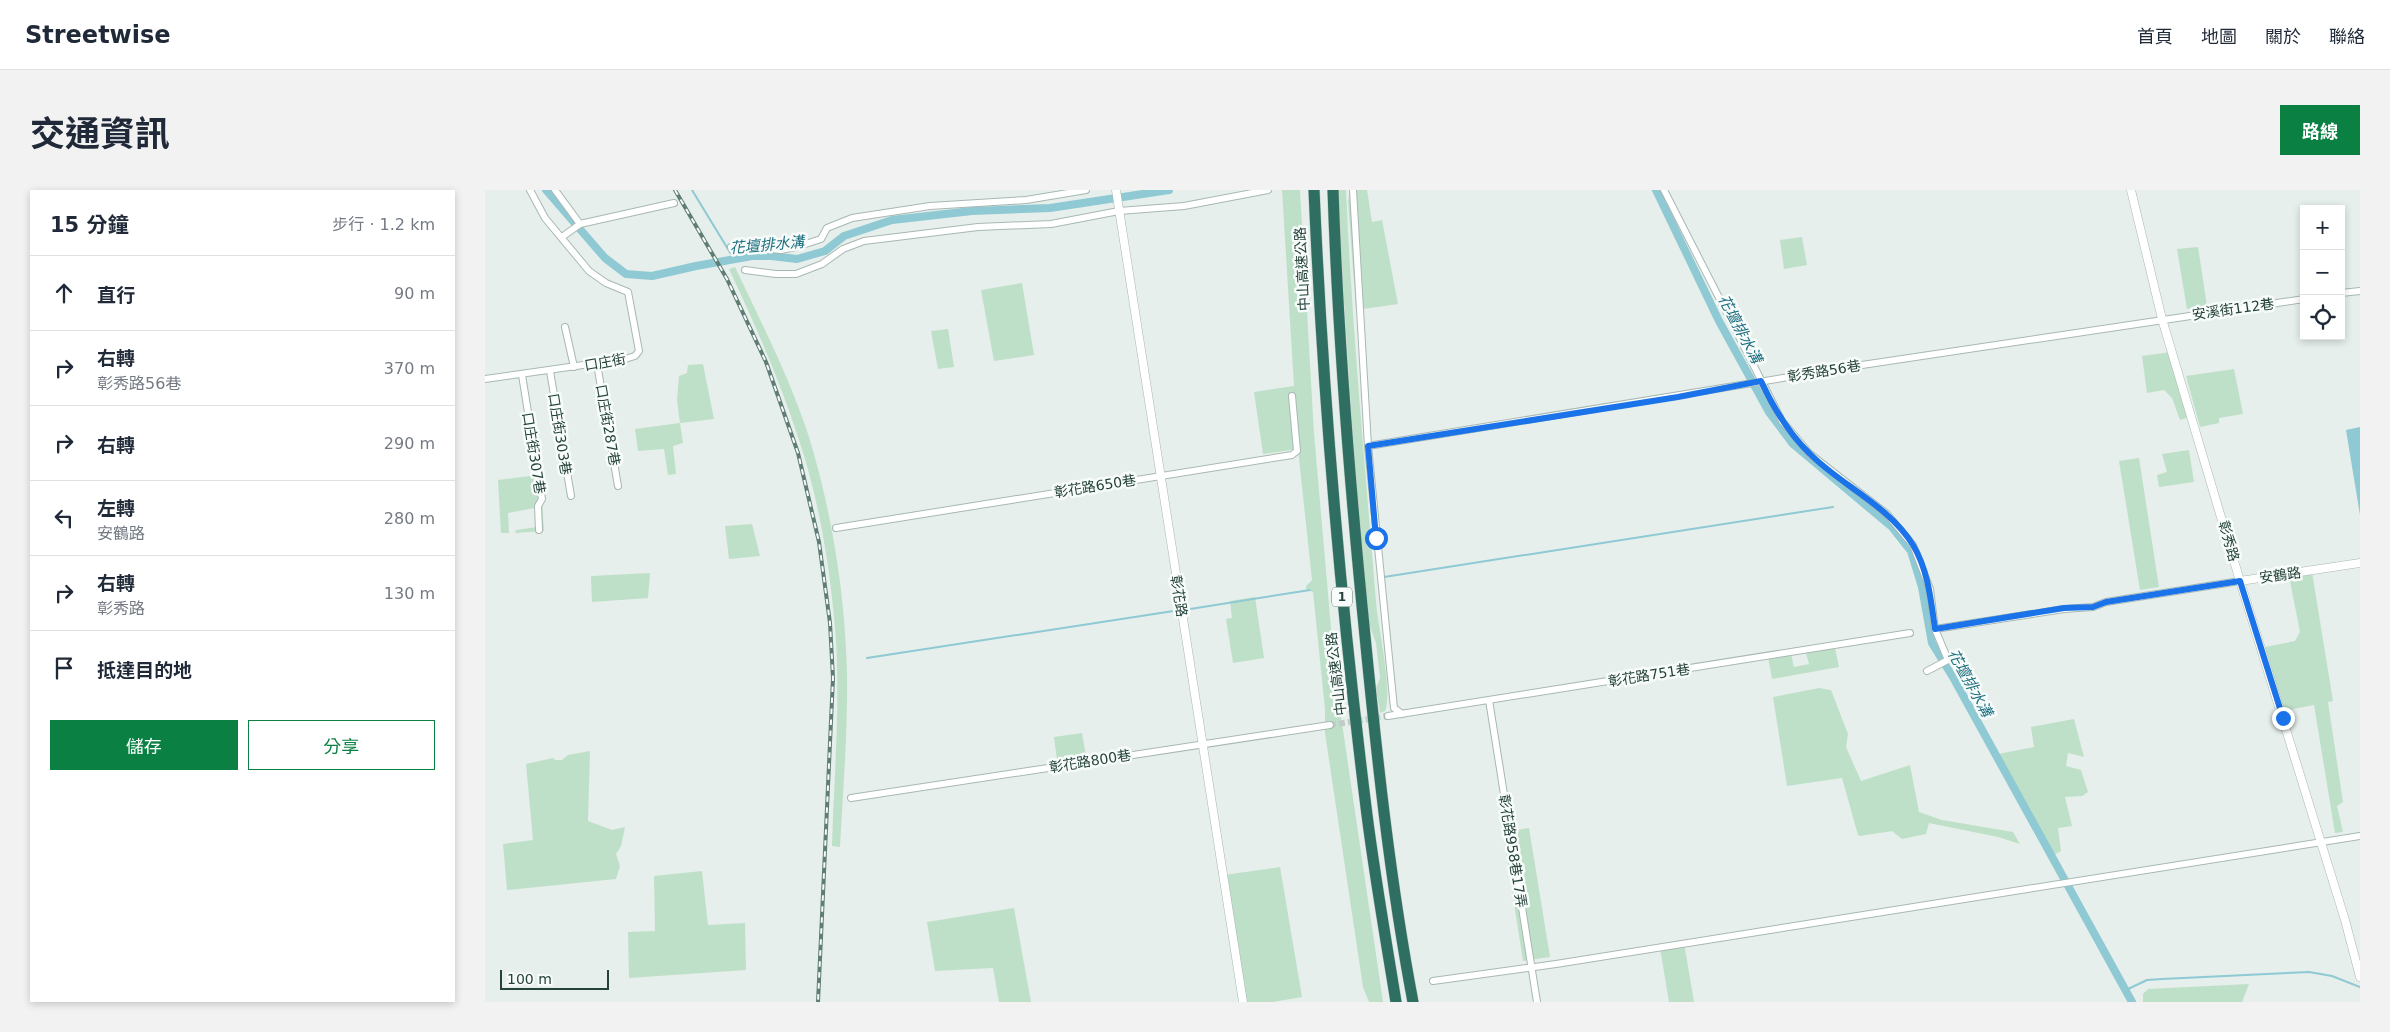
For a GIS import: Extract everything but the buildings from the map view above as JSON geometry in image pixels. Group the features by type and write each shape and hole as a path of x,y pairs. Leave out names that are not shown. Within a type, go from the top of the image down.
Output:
{"highway":[{"name":"中山高速公路","path":"1314,190 1322,357 1345,625 1367,817 1396,1002"},
{"name":"1","path":"1333,190 1337,314 1357,557 1389,850 1402,942 1413,1002"}],"street":[{"name":"口庄街","path":"485,379 597,364 635,356 639,351 628,292 606,283 589,271 564,236 545,218 530,190"},
{"path":"555,190 578,225"},
{"path":"731,247 743,246 781,250 821,239 827,228 852,218 930,206 1026,200 1086,190"},
{"path":"745,270 776,274 796,274 822,264 843,249 864,241 978,227 1051,224 1119,208 1185,206 1268,190"},
{"path":"1353,190 1368,446 1394,708 1402,714"},
{"path":"1664,190 1782,420 1809,454 1887,514 1913,545 1930,589 1935,629 1948,660 1927,672"},
{"name":"彰秀路","path":"2131,190 2163,319 2240,581 2322,842 2360,977"},
{"name":"彰花路","path":"1116,191 1243,1002"},
{"path":"564,236 578,225 674,203"},
{"path":"2345,292 2360,290"},
{"name":"安溪街112巷","path":"2163,319 2300,300"},
{"name":"彰秀路56巷","path":"1368,446 1678,397 1761,381 2163,319"},
{"path":"565,327 574,367"},
{"name":"口庄街287巷","path":"597,364 618,486"},
{"name":"口庄街303巷","path":"550,371 571,496"},
{"name":"口庄街307巷","path":"522,375 542,499 538,506 539,530"},
{"name":"彰花路650巷","path":"836,528 1293,455 1297,451 1292,396"},
{"name":"安鶴路","path":"1935,629 2064,608 2093,607 2106,602 2360,563"},
{"name":"彰花路751巷","path":"1388,716 1910,633"},
{"name":"彰花路958巷17弄","path":"1489,700 1537,1002"},
{"name":"彰花路800巷","path":"851,798 1330,725"},
{"path":"1433,981 1531,968 2360,836"}],"green space":[{"path":"1282,190 1300,190 1314,433 1333,651 1330,663 1342,723 1383,1002 1369,1002 1363,987 1325,733 1325,709 1313,592 1306,589 1306,586 1312,580 1298,449 1263,454 1254,392 1294,386"},
{"path":"1337,190 1346,190 1355,345 1376,602 1386,674 1387,702 1385,711 1380,713 1376,688 1380,678 1376,643 1368,621 1356,487"},
{"path":"1350,190 1367,190 1372,222 1382,220 1398,304 1356,310 1348,202"},
{"path":"1802,237 1807,265 1784,269 1780,240"},
{"path":"2198,247 2207,306 2187,309 2177,249"},
{"path":"735,267 775,350 793,393 809,437 831,524 840,583 847,672 846,738 840,847 832,846 837,667 834,615 828,564 813,487 806,462 783,394 729,269"},
{"path":"1022,283 1034,355 994,361 981,290"},
{"path":"948,329 954,367 938,369 931,331"},
{"path":"2171,352 2190,417 2180,420 2172,398 2164,390 2147,393 2142,356"},
{"path":"703,364 714,419 680,423 677,400 679,376 687,373 688,365"},
{"path":"2234,369 2243,414 2219,418 2219,423 2200,427 2186,376"},
{"path":"680,423 683,443 673,446 676,474 668,475 664,449 638,451 635,429"},
{"path":"2189,450 2194,482 2159,487 2157,475 2167,472 2162,454"},
{"path":"2139,458 2159,587 2140,590 2119,461"},
{"path":"538,475 544,531 515,533 516,530 537,527 535,508 508,513 509,533 501,533 498,480"},
{"path":"752,524 760,556 729,559 725,526"},
{"path":"2312,572 2333,701 2328,702 2343,802 2337,806 2343,832 2335,833 2314,705 2283,711 2265,647 2295,641 2300,632 2289,576"},
{"path":"650,573 648,598 592,602 591,576"},
{"path":"1255,597 1264,658 1233,663 1226,619 1232,618 1230,601"},
{"path":"1835,648 1839,667 1772,679 1768,657 1791,654 1794,667 1809,664 1806,653"},
{"path":"1819,688 1831,690 1848,734 1846,747 1861,781 1910,765 1919,812 1942,820 2013,832 2020,844 1998,837 1929,823 1926,834 1902,839 1892,831 1860,836 1858,835 1842,778 1787,786 1773,697"},
{"path":"2074,719 2084,757 2068,753 2066,766 2081,770 2088,792 2082,796 2065,797 2072,826 2058,828 2061,851 2052,856 1993,755 2034,747 2031,727"},
{"path":"1082,733 1086,756 1057,760 1054,737"},
{"path":"590,751 588,821 612,830 625,827 621,846 616,854 620,866 616,879 507,890 503,844 533,840 526,764 553,758 555,760 562,760 568,755"},
{"path":"1529,828 1550,957 1523,961 1503,832"},
{"path":"1280,867 1302,997 1273,1002 1244,1002 1224,875"},
{"path":"702,871 708,925 745,923 746,970 629,978 628,932 655,931 654,876"},
{"path":"1014,908 1031,1002 999,1002 993,968 935,971 927,922"},
{"path":"1684,943 1694,1002 1669,1002 1660,948"},
{"path":"2249,984 2242,1002 2143,1002 2143,994 2148,989"}],"water":[{"path":"2360,427 2360,515 2346,430"}],"waterway":[{"name":"花壇排水溝","path":"546,190 605,258 626,274 652,276 752,256 797,259 825,251 844,236 892,220 972,211 1050,208 1169,190"},
{"path":"692,190 734,259"},
{"name":"花壇排水溝","path":"1656,190 1719,321 1769,412 1793,444 1892,527 1911,551 1922,587 1932,643 1954,679 2132,1002"},
{"path":"1384,577 1833,507"},
{"path":"1184,610 1310,590"},
{"path":"867,658 1180,610"},
{"path":"2126,990 2147,980 2309,972 2332,976 2360,987"}],"tunnel":[{"path":"1330,725 1388,716"}],"railway":[{"path":"675,190 727,279 766,362 798,453 819,542 830,623 833,678 818,1002"}],"route":[{"path":"1376,538 1368,446 1678,397 1761,381 1770,401 1782,420 1809,454 1887,514 1913,545 1921,561 1930,589 1935,629 2064,608 2093,607 2106,602 2240,581 2283,718"}]}
